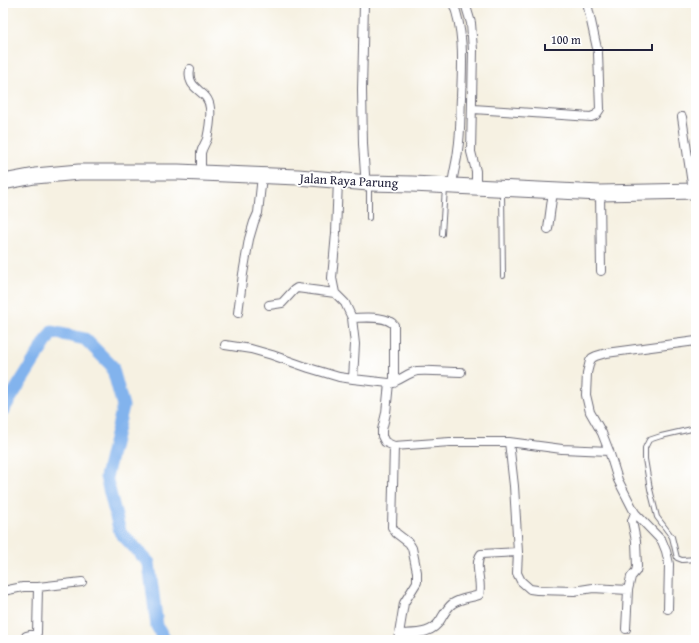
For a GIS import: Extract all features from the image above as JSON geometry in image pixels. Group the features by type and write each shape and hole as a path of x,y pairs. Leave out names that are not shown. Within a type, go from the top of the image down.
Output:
{"highway":[{"name":"Jalan Raya Parung","path":"3,174 94,164 158,164 201,166 262,176 338,180 367,179"},
{"name":"Jalan Raya Parung","path":"3,182 48,175 98,172 242,172 450,183 695,186"},
{"name":"Jalan Raya Parung","path":"476,183 502,189 600,193 695,186"}],"street":[{"path":"364,3 362,90 363,144 367,179"},
{"path":"450,183 457,158 459,141 463,49 460,26 453,3"},
{"path":"465,3 471,24 473,50 473,109 471,141 476,183"},
{"path":"473,109 591,117 596,114 600,109 598,53 587,3"},
{"path":"460,26 471,24"},
{"path":"190,68 188,77 192,85 205,95 210,108 208,132 201,154 201,166"},
{"path":"682,118 695,186"},
{"path":"459,141 471,141"},
{"path":"457,158 472,158"},
{"path":"238,313 249,239 258,213 262,176"},
{"path":"338,180 336,233 332,278 335,293 345,303 352,318 355,344 353,378"},
{"path":"548,228 553,191"},
{"path":"600,193 601,271"},
{"path":"269,305 282,304 297,288 335,293"},
{"path":"352,318 376,318 393,322 394,325 392,383 382,430 382,436 385,442 394,446 450,442 509,442 562,449 610,451"},
{"path":"668,609 669,564 666,550 662,541 635,513 618,480 610,451 590,412 586,395 588,366 592,358 606,353 696,341"},
{"path":"225,345 251,349 339,377 392,383 417,371 461,372"},
{"path":"509,442 514,486 518,552 517,573 521,581 530,589 574,591 593,588 628,590"},
{"path":"394,446 392,527 396,533 409,543 412,548 417,572 416,582 404,603 399,637 432,630 437,626 452,604 462,599 479,595 480,588 478,576 480,555 484,553 518,552"},
{"path":"626,629 628,590 631,577 636,571 637,567 636,541 632,521 635,513"},
{"path":"3,591 23,587 38,587 82,582"},
{"path":"25,640 26,636 37,633 38,587"}],"lane":[{"path":"367,179 369,218"},
{"path":"442,234 450,183"},
{"path":"502,189 504,276"},
{"path":"696,428 649,440 645,448 644,459 657,517 672,537 678,558 682,560 696,558"}],"waterway":[{"path":"3,410 52,332 85,339 112,366 123,406 106,477 120,532 149,563 157,626 165,640"}]}
